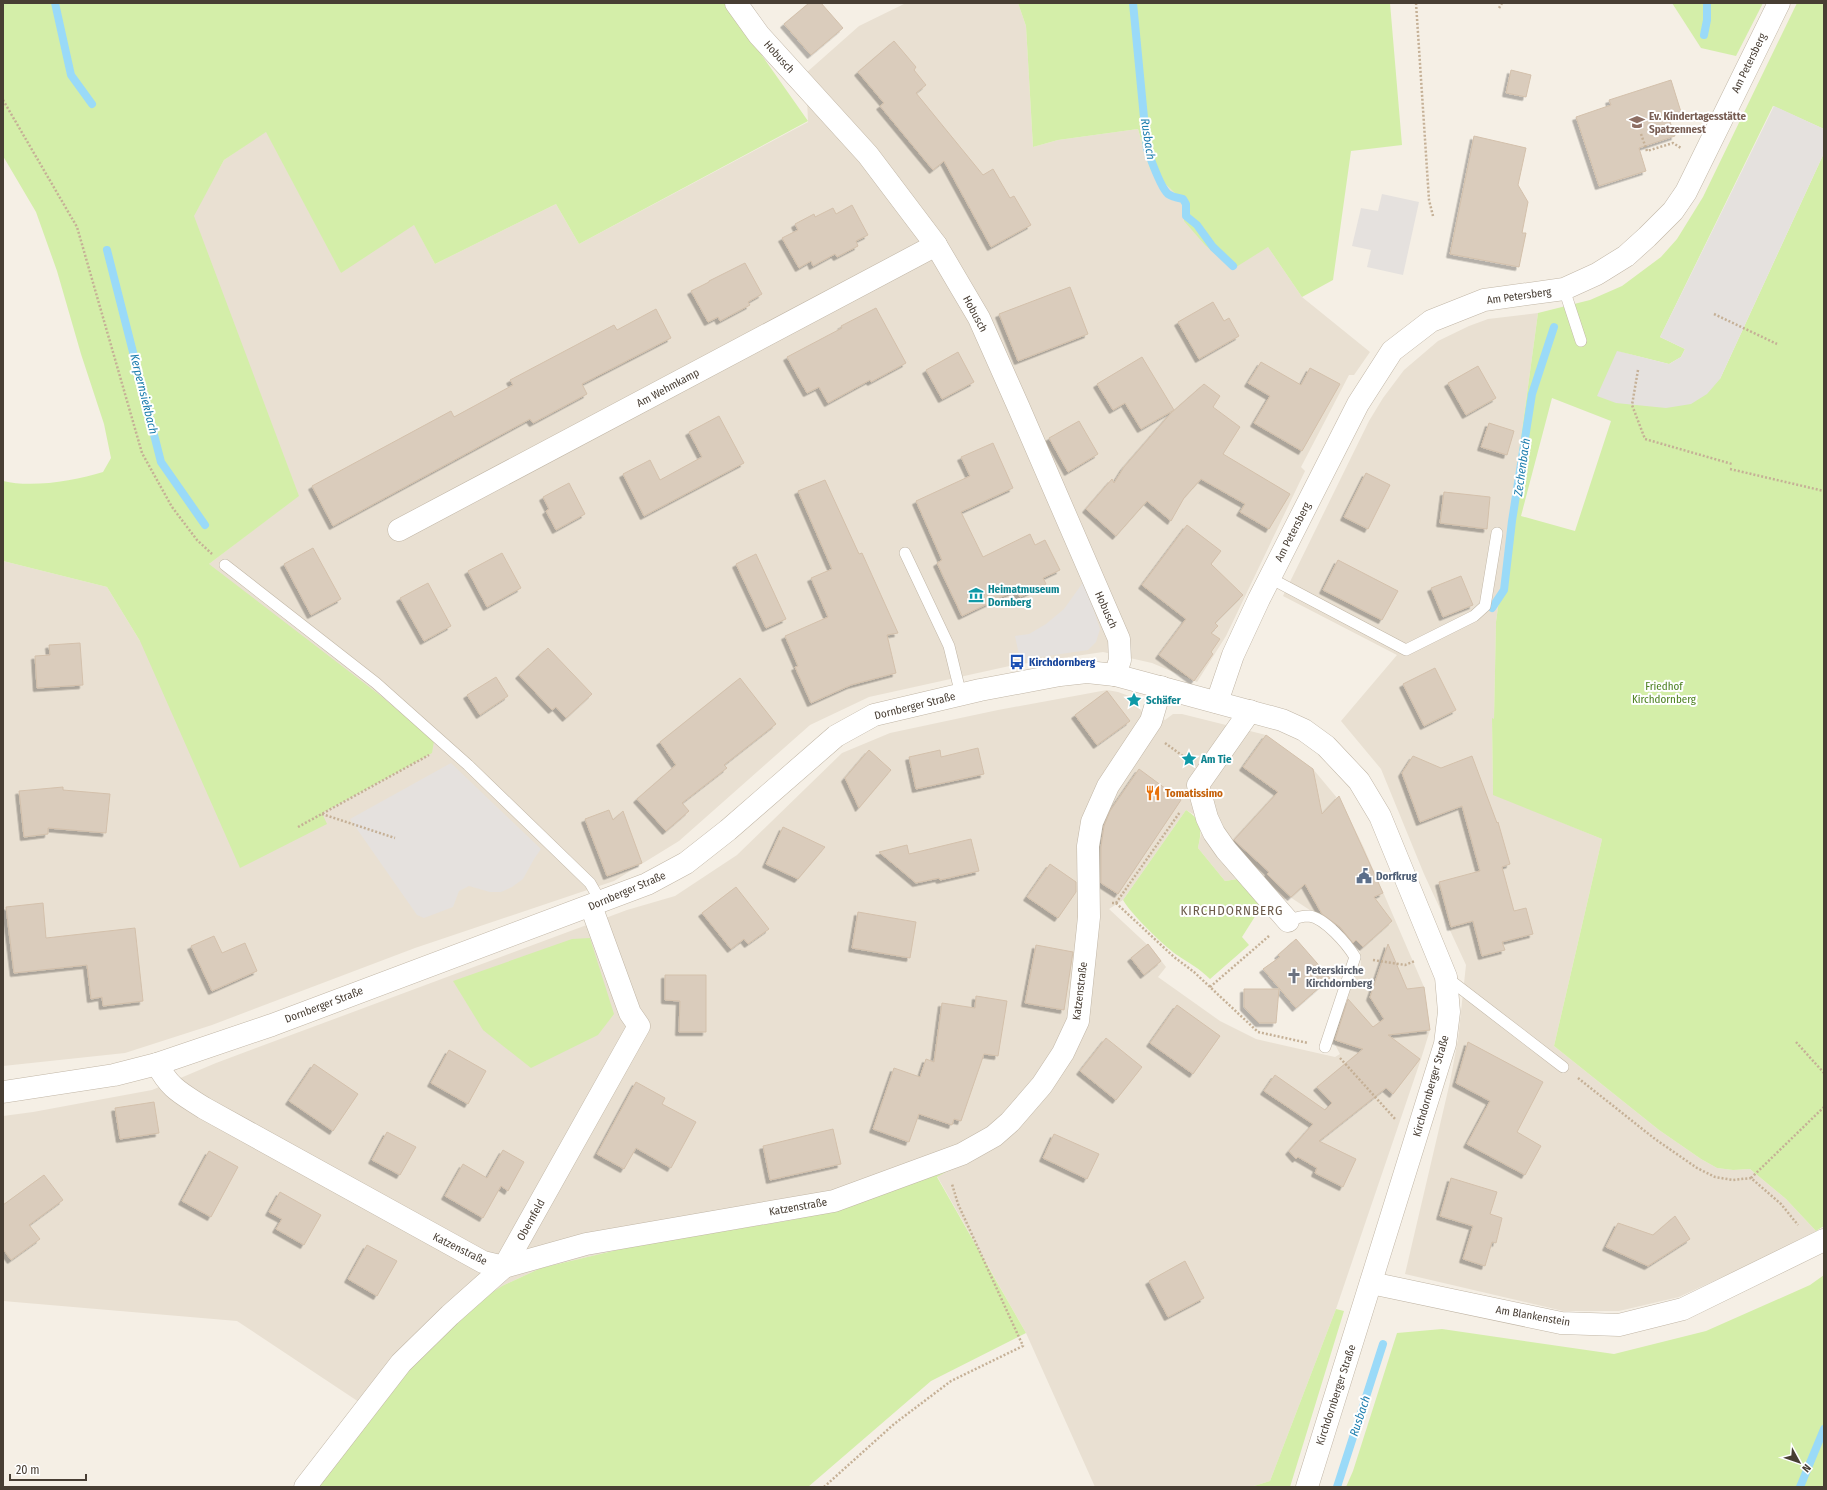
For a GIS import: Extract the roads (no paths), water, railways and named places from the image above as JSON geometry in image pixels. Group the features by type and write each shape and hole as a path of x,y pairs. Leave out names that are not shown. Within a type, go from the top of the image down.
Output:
{"street":[{"name":"Hobusch","path":"736,3 759,35 868,155 936,245 978,318 1047,470 1119,638 1120,660 1115,675"},
{"name":"Am Petersberg","path":"1217,702 1233,655 1270,578 1358,404 1392,351 1431,321 1484,300 1564,289 1597,274 1626,256 1673,211 1686,192 1779,3"},
{"name":"Am Wehmkamp","path":"398,530 936,245"},
{"name":"Dornberger Straße","path":"3,1092 114,1075 157,1064 272,1025 654,881 686,863 728,830 836,736 854,724 874,715 1060,674 1087,672 1115,675 1217,702"},
{"name":"Katzenstraße","path":"157,1064 165,1079 173,1088 204,1108 483,1262 504,1267 586,1244 834,1201 962,1154 994,1136 1010,1122 1042,1085 1063,1053 1078,1021 1090,902 1088,846 1092,822 1108,786 1151,721 1161,687"},
{"name":"Kirchdornberger Straße","path":"1217,702 1282,720 1304,730 1326,746 1359,781 1380,816 1446,977 1448,1012 1445,1044 1307,1487"},
{"path":"1250,712 1203,779 1207,818 1214,833 1226,850 1288,921"},
{"name":"Obernfeld","path":"304,1487 401,1363 450,1315 504,1267 639,1026 630,1013 596,904"},
{"name":"Am Blankenstein","path":"1371,1283 1560,1323 1619,1325 1683,1310 1819,1244"}],"lane":[{"path":"1564,289 1581,340"},
{"path":"1270,578 1406,650 1474,616 1485,606 1497,533"},
{"path":"905,553 949,646 961,695"},
{"path":"225,566 376,683 447,746 590,883 596,904"},
{"path":"1288,921 1300,916 1311,916 1324,922 1349,947 1354,957 1325,1047"},
{"path":"1446,977 1563,1067"}],"waterway":[{"name":"Kerpernsiekbach","path":"55,3 71,75 92,104"},
{"name":"Rusbach","path":"1133,3 1147,149 1153,166 1168,194 1183,199 1186,204 1186,216 1197,225 1213,247 1233,266"},
{"name":"Zechenbach","path":"1704,35 1707,20 1707,3"},
{"name":"Kerpernsiekbach","path":"107,250 161,462 205,525"},
{"name":"Zechenbach","path":"1492,608 1504,590 1512,521 1532,394 1554,327"},
{"name":"Rusbach","path":"1337,1487 1383,1344"},
{"path":"1800,1487 1824,1429"}],"place":[{"name":"Ev. Kindertagesstätte Spatzennest","path":"1637,122"},
{"name":"Heimatmuseum Dornberg","path":"976,595"},
{"name":"Kirchdornberg","path":"1017,662"},
{"name":"Schäfer","path":"1134,700"},
{"name":"Am Tie","path":"1189,759"},
{"name":"Tomatissimo","path":"1153,793"},
{"name":"Dorfkrug","path":"1364,876"},
{"name":"Peterskirche Kirchdornberg","path":"1294,976"}],"district":[{"name":"KIRCHDORNBERG","path":"1232,910"}],"park label":[{"name":"Friedhof Kirchdornberg","path":"1664,692"}]}
